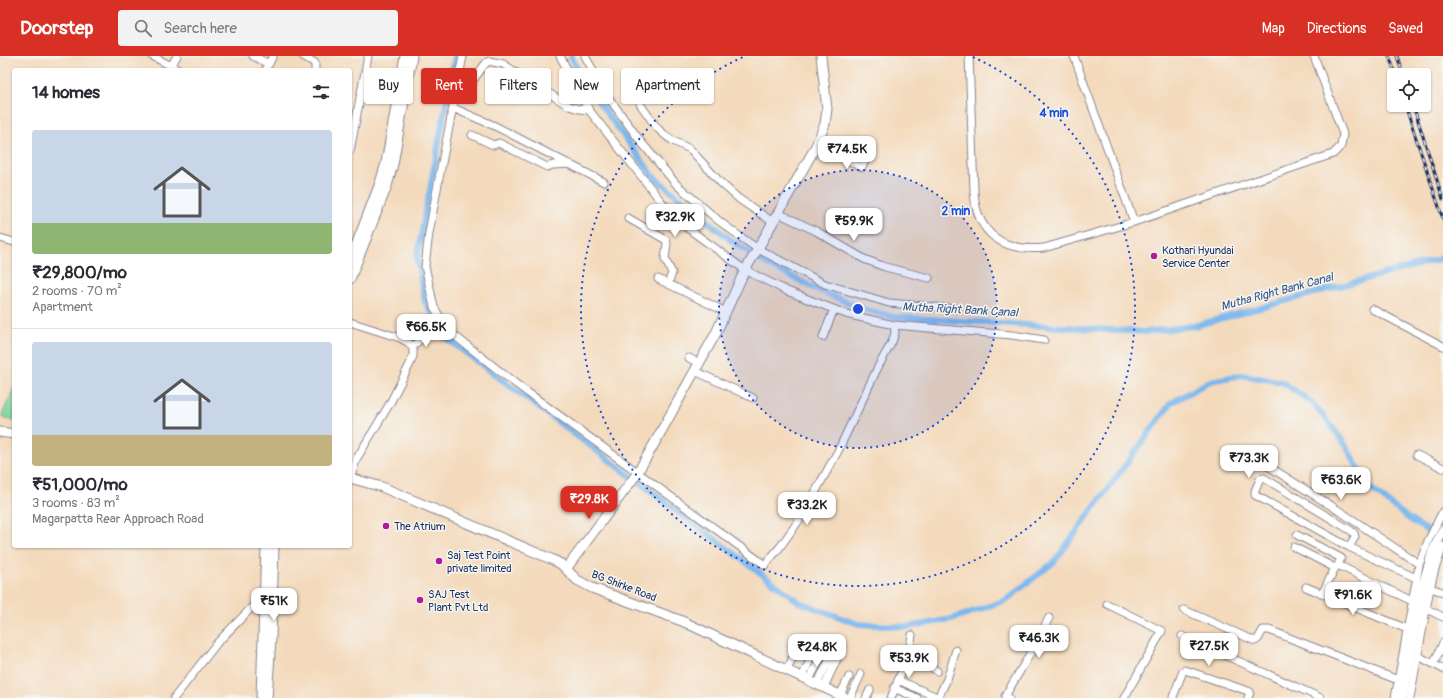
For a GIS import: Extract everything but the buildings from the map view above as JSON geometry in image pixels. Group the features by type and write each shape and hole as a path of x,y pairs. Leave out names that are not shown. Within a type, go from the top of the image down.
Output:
{"street":[{"path":"152,56 176,68 177,56"},
{"path":"253,56 267,67 273,56"},
{"path":"303,56 315,63 315,68"},
{"path":"352,140 368,56"},
{"path":"352,256 380,183 386,163 405,56"},
{"path":"352,274 387,186 393,164 412,56"},
{"path":"461,68 463,56"},
{"path":"560,56 589,110 676,219 747,267 787,291 846,314 894,325 1012,335 1044,340"},
{"path":"585,56 606,94 641,142 677,185 719,221 757,250 825,284 889,303 956,309"},
{"path":"566,569 628,484 637,474 697,367 726,312 747,267 816,145 826,116 821,56"},
{"path":"969,56 974,200 980,222 986,231 997,239 1009,245 1034,249 1044,248 1134,222 1328,156 1338,150 1341,146 1343,134 1314,56"},
{"path":"1074,56 1134,222"},
{"path":"477,75 486,63 489,61 494,61 503,64 569,106 589,110"},
{"path":"454,104 430,226 425,266 434,307 444,324 455,336 516,384 637,474 765,565 802,516 830,464 892,342 895,333 894,325"},
{"path":"640,104 657,128 666,136 690,149 739,199 773,222"},
{"path":"453,108 495,126 604,182"},
{"path":"472,135 493,144 499,143 547,167 559,164 570,164"},
{"path":"816,145 862,166 868,155"},
{"path":"778,213 816,231 864,259 885,267 929,278"},
{"path":"628,218 666,240 665,259 672,273 668,284"},
{"path":"0,238 12,241"},
{"path":"658,279 726,312"},
{"path":"823,337 834,309"},
{"path":"1372,309 1443,346"},
{"path":"352,323 400,338 409,343 413,349 413,356 410,364 357,458 352,472"},
{"path":"412,347 427,333"},
{"path":"689,358 697,367 753,398"},
{"path":"0,432 12,434"},
{"path":"1417,455 1443,468"},
{"path":"1252,456 1341,512 1419,564"},
{"path":"1349,547 1354,537 1354,533 1264,478 1260,479 1254,491 1255,495 1349,547 1416,578"},
{"name":"BG Shirke Road","path":"352,479 382,487 551,558 561,564 577,580 592,588 682,621 843,697"},
{"path":"1402,698 1423,585 1443,510"},
{"path":"1395,698 1419,564 1428,541 1439,528"},
{"path":"1296,535 1341,558 1322,594"},
{"path":"1294,547 1412,601"},
{"path":"174,698 217,643 268,593 266,548"},
{"path":"261,698 264,685 268,593 274,548"},
{"path":"1410,698 1430,588 1442,549"},
{"path":"1306,587 1407,629"},
{"path":"1430,588 1443,592"},
{"path":"1107,604 1162,630 1124,698"},
{"path":"1427,609 1443,617"},
{"path":"1184,610 1255,641 1258,639 1263,630 1269,630 1398,680"},
{"path":"1009,698 1004,696 1026,661 1049,618"},
{"path":"891,698 909,653 912,635"},
{"path":"1182,636 1321,698"},
{"path":"787,670 800,642"},
{"path":"1434,663 1443,643"},
{"path":"813,682 815,650"},
{"path":"898,680 938,698 947,679 956,650"},
{"path":"909,653 937,671"},
{"path":"813,682 834,656"},
{"path":"1418,656 1443,669"},
{"path":"813,682 818,661"},
{"path":"1173,697 1183,671 1185,670 1248,691 1250,694 1248,698"},
{"path":"850,698 861,674"},
{"path":"843,697 849,677"},
{"path":"264,685 267,698"},
{"path":"894,688 917,698"},
{"path":"866,698 870,690"}],"green space":[{"path":"12,392 12,420 1,417"}],"waterway":[{"path":"455,56 417,258 425,302 446,338 799,602 858,624 907,627 952,619 1006,600 1054,562 1171,403 1210,381 1241,375 1282,382 1313,403 1343,441 1369,487 1409,519 1443,541"},
{"name":"Mutha Right Bank Canal","path":"571,56 586,85 654,177 733,242 767,264 820,291 867,310 893,317 1145,332 1194,326 1443,258"}],"railway":[{"path":"1389,56 1393,68"},
{"path":"1397,56 1401,68"},
{"path":"1407,112 1443,219"},
{"path":"1415,112 1443,199"}],"place":[{"name":"Kothari Hyundai Service Center","path":"1154,256"},
{"name":"The Atrium","path":"386,526"},
{"name":"Saj Test Point private limited","path":"439,561"},
{"name":"SAJ Test Plant Pvt Ltd","path":"420,600"}]}
